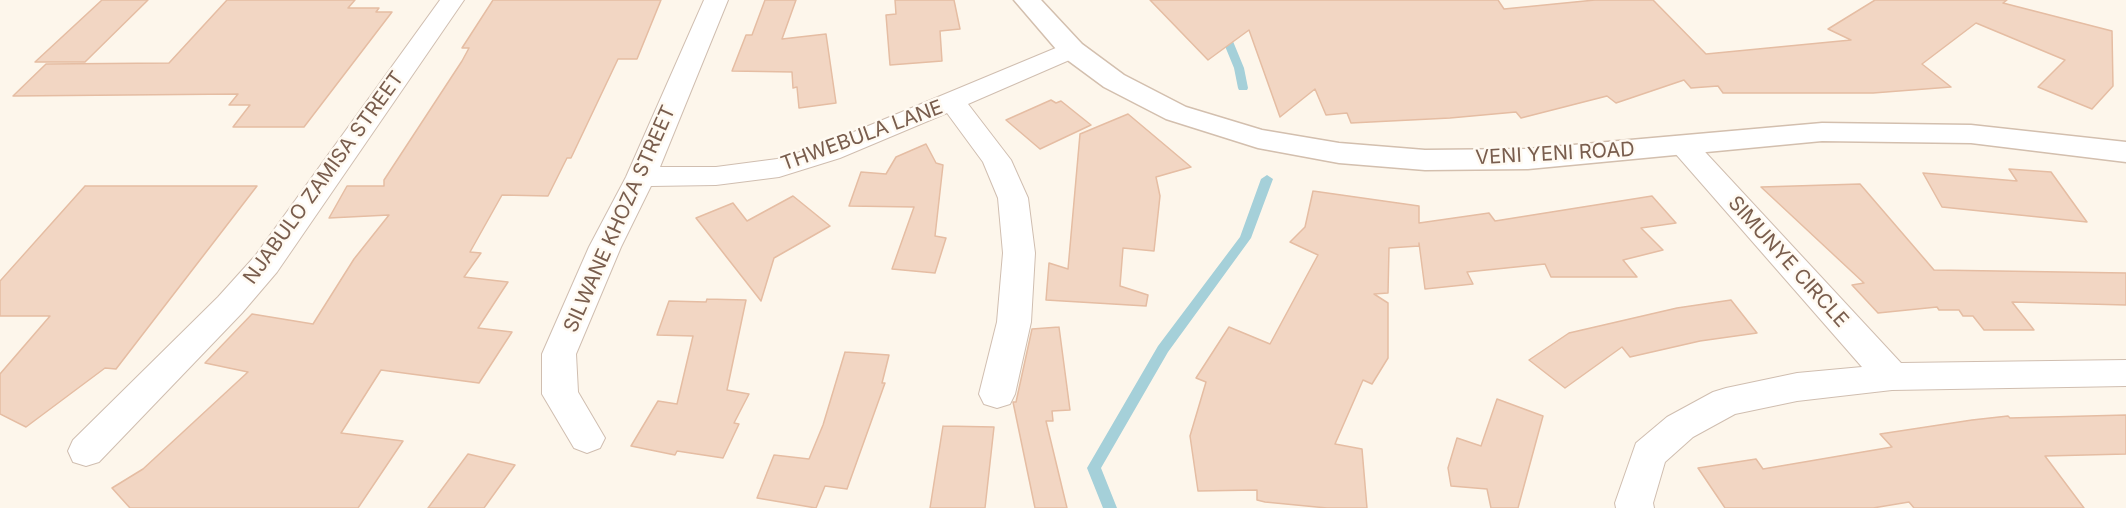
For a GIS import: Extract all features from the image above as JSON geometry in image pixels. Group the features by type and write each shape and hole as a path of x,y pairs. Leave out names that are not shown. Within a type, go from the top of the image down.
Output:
{"street":[{"name":"NJABULO ZAMISA STREET","path":"86,451 230,305 266,264 452,0"},
{"name":"SILWANE KHOZA STREET","path":"586,438 560,394 559,354 604,247 641,177 716,0"},
{"name":"VENI YENI ROAD","path":"1028,0 1072,50 1114,81 1176,113 1258,139 1340,153 1425,160 1528,159 1822,132 1971,134 2126,152"},
{"name":"THWEBULA LANE","path":"641,177 717,176 779,168 830,152 1072,50"},
{"path":"953,102 997,160 1013,198 1019,253 1014,322 997,394"},
{"name":"SIMUNYE CIRCLE","path":"1684,146 1892,377"},
{"path":"1635,508 1634,503 1650,454 1680,427 1726,402 1797,387 1892,377 2126,373"}],"building":[{"path":"102,0 148,0 85,62 35,62"},
{"path":"227,0 355,0 348,8 379,8 376,12 392,12 304,127 233,127 250,105 229,105 238,94 13,96 46,64 169,63"},
{"path":"493,0 661,0 637,59 618,59 571,158 567,158 548,196 502,195 470,252 481,253 464,277 508,282 478,328 512,332 479,383 381,370 341,433 403,441 358,508 130,508 112,488 143,469 248,372 205,363 252,314 313,324 354,259 389,215 329,218 347,186 384,186 384,180 462,61 469,48 462,48"},
{"path":"765,0 796,0 782,39 826,34 836,103 799,108 797,87 793,88 792,72 732,71 746,35 752,35"},
{"path":"895,0 954,0 960,29 940,31 942,61 890,65 886,15 896,14"},
{"path":"1150,0 1498,0 1504,9 1595,0 1653,0 1706,54 1851,40 1828,29 1875,0 2007,0 2003,3 2112,31 2113,86 2092,109 2038,87 2065,60 1976,23 1922,64 1951,87 1873,93 1723,93 1718,86 1691,88 1684,80 1616,103 1607,96 1521,118 1516,112 1351,123 1347,113 1326,115 1315,89 1280,117 1249,30 1208,60"},
{"path":"1051,100 1056,103 1061,101 1091,125 1040,149 1006,120"},
{"path":"1128,114 1191,167 1156,177 1160,196 1154,251 1123,248 1120,286 1148,295 1146,306 1046,300 1049,263 1068,269 1080,134"},
{"path":"926,144 936,163 943,165 935,236 946,238 935,273 892,269 914,207 849,206 861,172 886,174 896,157"},
{"path":"2009,169 2051,172 2087,222 1942,207 1923,173 2017,181"},
{"path":"1860,184 1934,270 2126,273 2126,305 2012,302 2034,330 1984,330 1973,316 1963,316 1959,310 1939,310 1937,307 1878,313 1852,285 1864,283 1761,187"},
{"path":"85,186 257,186 116,369 105,368 26,427 0,414 0,374 50,316 0,316 0,281"},
{"path":"1313,191 1419,206 1419,223 1489,213 1495,221 1652,196 1676,223 1641,228 1663,250 1623,260 1637,277 1551,277 1545,264 1467,272 1473,284 1425,289 1419,243 1419,246 1389,248 1388,293 1374,294 1388,303 1388,358 1372,384 1363,380 1335,444 1362,449 1367,508 1327,508 1265,502 1257,500 1257,490 1198,491 1190,436 1206,382 1196,378 1229,327 1270,344 1318,255 1290,242 1305,227"},
{"path":"793,196 830,226 774,258 761,301 696,218 733,203 747,221"},
{"path":"707,299 746,300 727,390 749,394 734,423 739,424 723,458 677,451 675,455 631,446 658,401 677,404 693,336 657,335 669,301 706,302"},
{"path":"1731,300 1757,333 1700,341 1630,357 1622,347 1565,388 1529,360 1569,333 1677,308"},
{"path":"1059,327 1070,410 1052,411 1053,421 1046,421 1067,508 1035,508 1013,402 1016,402 1032,329"},
{"path":"845,352 889,355 882,383 885,383 847,489 825,486 816,508 757,498 774,455 809,459 823,425"},
{"path":"1497,399 1543,416 1518,508 1491,508 1487,489 1451,486 1448,468 1457,438 1481,446"},
{"path":"2126,415 2126,454 2045,456 2084,508 1914,508 1909,502 1873,508 1725,508 1698,468 1756,459 1763,469 1892,447 1880,434 1972,420 2008,416 2010,418"},
{"path":"943,426 994,427 985,508 930,508"},
{"path":"468,454 515,465 484,508 428,508"}],"waterway":[{"path":"1211,0 1239,68 1243,88"},
{"path":"1110,508 1094,468 1163,349 1245,238 1267,179"}]}
